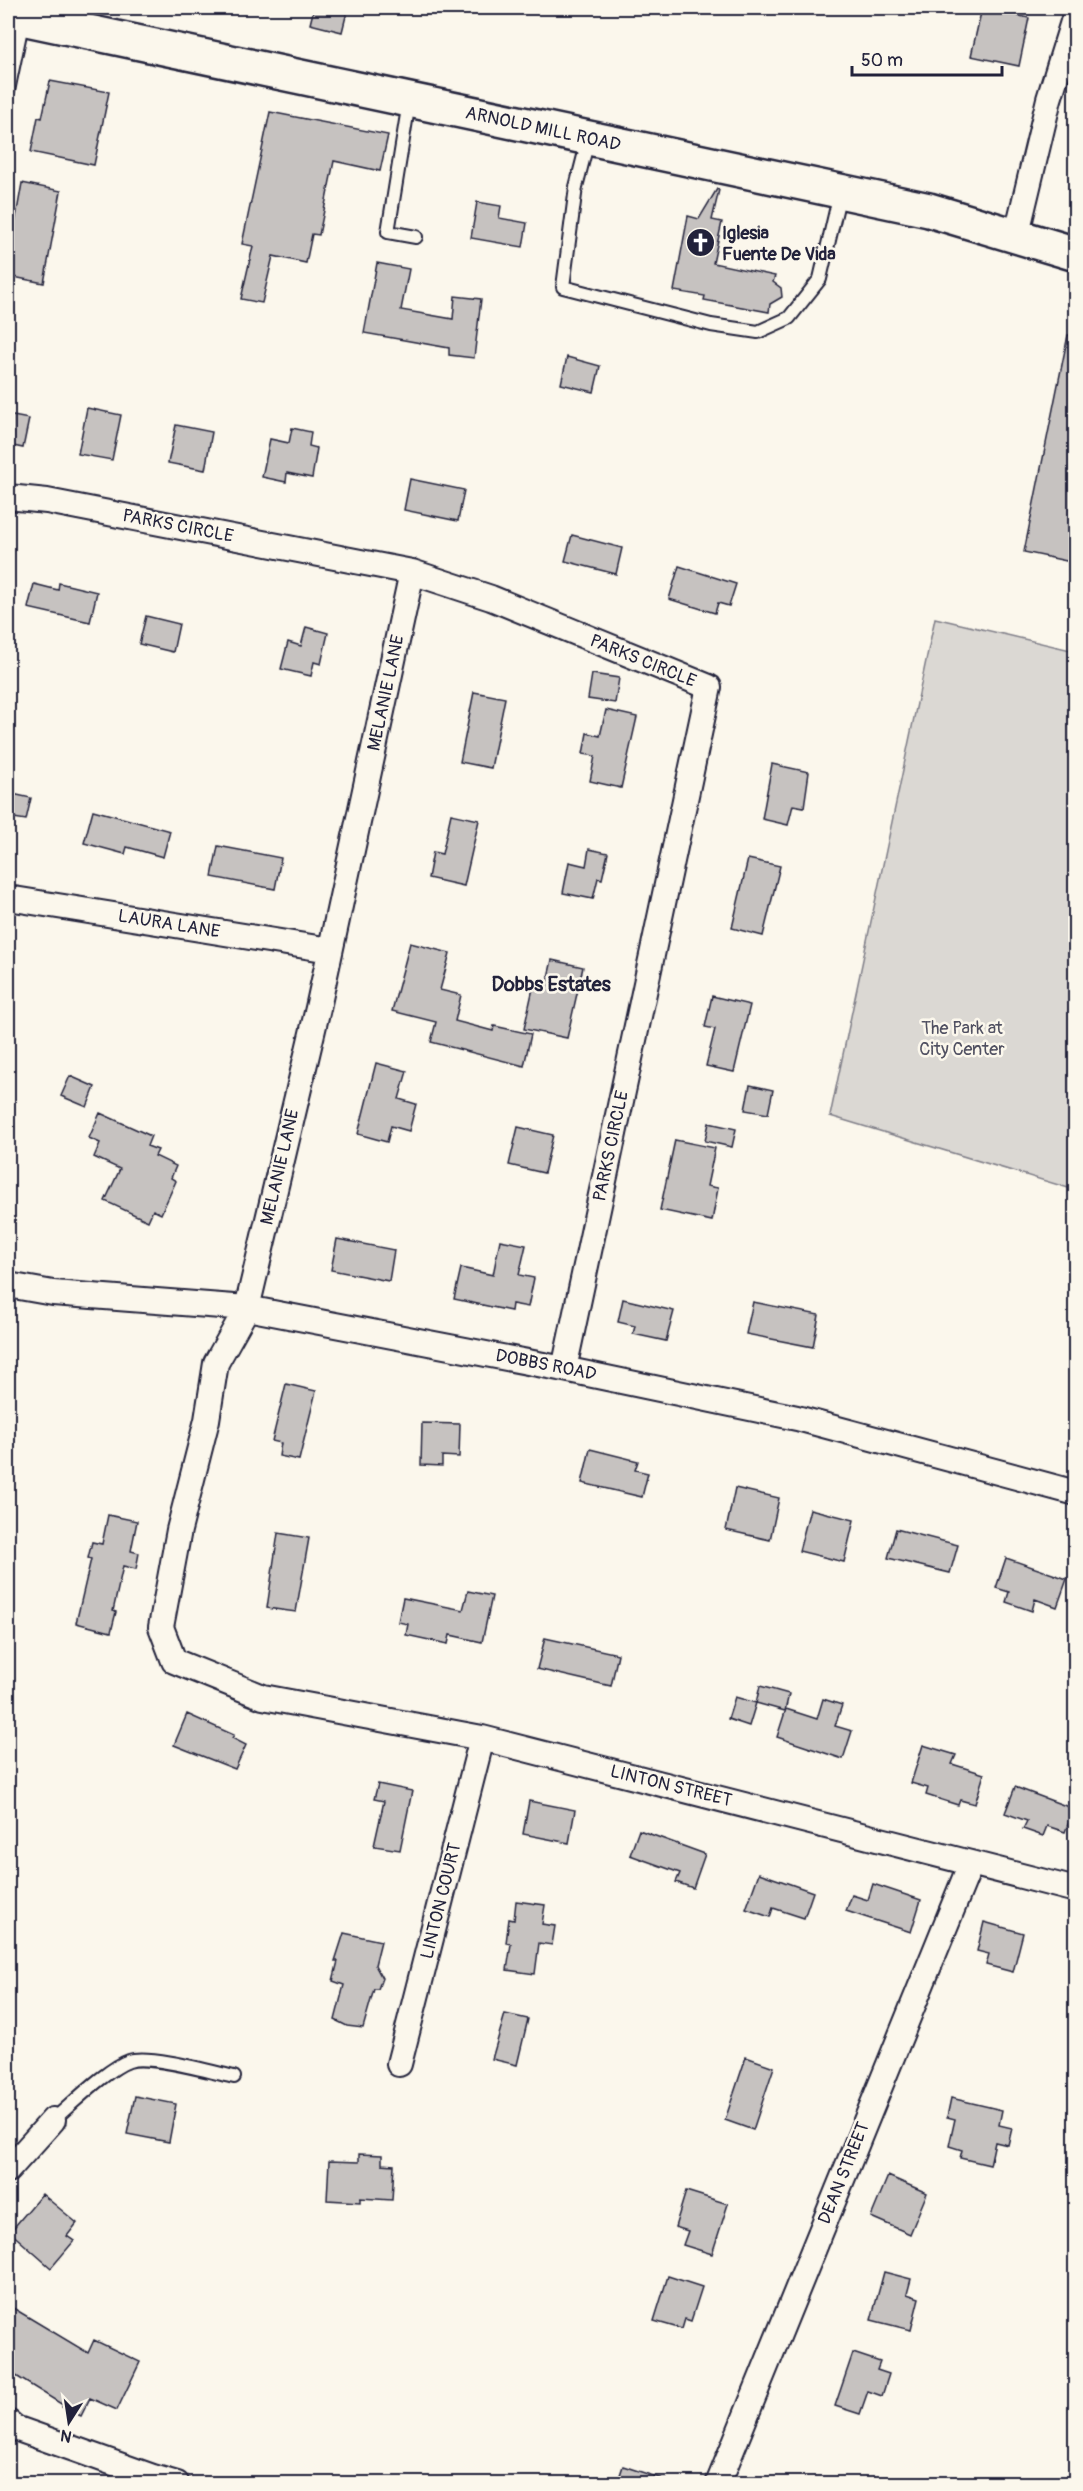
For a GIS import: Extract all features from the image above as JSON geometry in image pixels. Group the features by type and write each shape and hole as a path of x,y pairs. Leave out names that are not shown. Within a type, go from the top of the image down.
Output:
{"main road":[{"name":"ARNOLD MILL ROAD","path":"15,16 929,210 1076,254"}],"street":[{"path":"1016,237 1049,99 1076,12"},
{"name":"PARKS CIRCLE","path":"8,497 47,501 412,572 491,598 709,687 564,1369"},
{"name":"MELANIE LANE","path":"263,1697 174,1661 161,1627 179,1530 207,1420 216,1363 247,1308 330,950 412,572"},
{"name":"LAURA LANE","path":"8,898 330,950"},
{"name":"DOBBS ROAD","path":"8,1285 53,1293 247,1308 564,1369 797,1418 1076,1492"},
{"name":"LINTON STREET","path":"263,1697 482,1738 1076,1890"},
{"name":"LINTON COURT","path":"399,2064 482,1738"},
{"name":"DEAN STREET","path":"718,2484 971,1863"},
{"path":"8,2170 53,2120"},
{"path":"8,2422 15,2428 177,2484"}],"lane":[{"path":"8,91 15,16"},
{"path":"409,100 388,232 416,237"},
{"path":"588,138 576,187 563,287 711,325 758,332 789,318 820,279 840,192"},
{"path":"53,2120 104,2078 129,2061 146,2059 234,2077"}],"green space":[{"name":"The Park at City Center","path":"935,618 1075,651 1075,1190 830,1116"}],"building":[{"path":"314,8 348,8 342,32 310,24"},
{"path":"982,8 1029,18 1019,66 971,56"},
{"path":"50,81 109,92 94,165 31,152 38,117 42,118"},
{"path":"270,112 388,135 380,171 334,161 319,235 312,234 306,263 273,256 262,303 241,299 253,246 242,244"},
{"path":"22,183 61,191 44,283 8,276 8,262"},
{"name":"Iglesia Fuente De Vida","path":"717,189 719,190 712,220 722,222 713,263 775,276 773,282 781,288 782,297 770,304 769,312 704,300 705,296 674,291 688,216 699,219"},
{"path":"477,202 501,206 499,218 527,223 523,247 471,238"},
{"path":"377,263 409,269 401,310 453,319 455,296 481,299 474,358 449,355 449,348 364,333"},
{"path":"1068,335 1076,335 1076,563 1024,552"},
{"path":"567,357 600,366 594,392 561,384"},
{"path":"87,408 121,415 112,460 78,454"},
{"path":"8,415 29,419 23,448 8,445"},
{"path":"176,425 212,432 205,470 168,463"},
{"path":"292,428 311,432 309,446 317,448 312,478 287,473 286,482 262,477 270,439 289,443"},
{"path":"410,479 464,490 458,521 404,510"},
{"path":"572,535 622,548 616,574 565,561"},
{"path":"679,566 736,584 729,606 718,603 715,613 669,599"},
{"path":"59,583 97,592 90,622 28,608 34,584 58,590"},
{"path":"146,616 179,624 173,652 139,644"},
{"path":"306,627 328,633 321,664 314,662 311,676 281,669 288,642 301,646"},
{"path":"592,674 619,678 615,703 588,699"},
{"path":"474,692 505,698 491,768 460,762"},
{"path":"606,710 637,717 621,788 590,781 595,756 583,754 587,733 600,736"},
{"path":"772,764 809,772 804,807 793,805 788,825 762,819"},
{"path":"8,793 31,798 26,820 8,817"},
{"path":"93,810 170,831 163,857 127,847 125,854 84,843"},
{"path":"451,814 479,820 464,886 428,878 433,852 442,854"},
{"path":"218,846 281,858 275,889 212,877"},
{"path":"589,849 608,853 602,879 598,878 593,899 563,893 569,862 586,866"},
{"path":"748,859 780,866 763,936 732,928"},
{"path":"410,943 450,953 440,990 461,995 455,1021 493,1031 494,1026 531,1034 524,1066 431,1042 436,1022 392,1011"},
{"path":"552,960 583,967 567,1038 524,1029 533,988 545,990"},
{"path":"712,996 750,1005 734,1072 706,1066 715,1029 705,1027"},
{"path":"376,1063 407,1071 399,1099 416,1104 409,1131 391,1126 387,1142 358,1134"},
{"path":"70,1076 95,1087 87,1107 61,1096"},
{"path":"750,1085 773,1090 768,1114 745,1110"},
{"path":"100,1113 151,1136 147,1146 158,1150 155,1156 176,1166 171,1178 176,1181 161,1214 153,1210 148,1221 105,1201 120,1169 94,1157 100,1143 89,1138"},
{"path":"709,1123 736,1129 732,1147 705,1141"},
{"path":"518,1127 553,1135 544,1173 509,1165"},
{"path":"675,1140 715,1148 707,1186 718,1188 712,1221 660,1210"},
{"path":"337,1239 394,1250 389,1281 331,1270"},
{"path":"500,1240 526,1245 519,1275 534,1278 528,1307 512,1304 511,1311 454,1299 461,1268 493,1275"},
{"path":"623,1299 674,1311 666,1341 633,1334 635,1326 618,1322"},
{"path":"753,1302 819,1315 813,1347 746,1334"},
{"path":"286,1384 316,1391 299,1460 279,1456 281,1443 272,1441"},
{"path":"422,1423 460,1424 459,1457 442,1456 442,1466 421,1465"},
{"path":"590,1449 638,1461 635,1470 648,1473 642,1497 582,1483"},
{"path":"735,1488 779,1498 770,1540 726,1530"},
{"path":"810,1509 854,1520 844,1562 799,1551"},
{"path":"108,1515 137,1521 131,1551 139,1553 136,1569 123,1566 111,1632 76,1623 91,1559 88,1558 92,1542 102,1544"},
{"path":"896,1529 958,1545 950,1573 888,1558"},
{"path":"278,1533 309,1538 296,1612 267,1608"},
{"path":"1006,1558 1067,1579 1057,1607 1035,1599 1032,1611 1006,1602 1009,1592 996,1588"},
{"path":"468,1591 492,1596 482,1642 450,1635 448,1644 406,1635 408,1624 398,1622 403,1598 463,1610"},
{"path":"545,1638 618,1654 611,1686 537,1669"},
{"path":"760,1686 789,1694 785,1711 756,1703"},
{"path":"735,1697 756,1703 749,1726 728,1719"},
{"path":"823,1699 842,1705 835,1726 852,1731 843,1759 777,1737 786,1709 817,1719"},
{"path":"187,1714 234,1735 232,1738 246,1745 235,1769 174,1745"},
{"path":"923,1745 956,1755 952,1764 984,1774 975,1804 960,1800 958,1805 926,1795 928,1788 911,1783"},
{"path":"378,1784 412,1791 400,1850 374,1846 384,1801 374,1799"},
{"path":"1015,1787 1074,1809 1065,1832 1047,1826 1043,1836 1023,1829 1027,1821 1005,1813"},
{"path":"529,1801 575,1810 569,1843 523,1834"},
{"path":"639,1830 705,1854 693,1888 676,1882 680,1873 630,1855"},
{"path":"759,1873 813,1892 804,1918 773,1908 770,1917 746,1909"},
{"path":"873,1884 921,1900 911,1932 846,1911 852,1895 868,1900"},
{"path":"516,1901 545,1905 542,1924 555,1926 552,1945 539,1943 535,1974 507,1970 511,1944 506,1943 509,1919 514,1920"},
{"path":"984,1922 1023,1933 1013,1972 986,1965 989,1954 977,1951"},
{"path":"344,1933 381,1941 375,1965 382,1978 378,1989 374,1989 363,2028 347,2026 335,2020 344,1985 333,1981 338,1961 335,1961"},
{"path":"505,2014 528,2019 517,2065 492,2059"},
{"path":"746,2057 774,2067 753,2130 725,2120"},
{"path":"135,2096 176,2104 169,2142 127,2134"},
{"path":"951,2098 1002,2110 999,2125 1012,2128 1008,2145 995,2142 990,2165 960,2158 962,2150 949,2146 955,2119 947,2117"},
{"path":"359,2154 382,2155 382,2164 394,2165 392,2200 360,2198 360,2202 327,2200 329,2161 359,2162"},
{"path":"888,2176 927,2193 910,2234 871,2217"},
{"path":"686,2191 728,2204 712,2254 683,2245 688,2231 675,2227"},
{"path":"42,2194 77,2223 67,2236 74,2241 51,2268 10,2232"},
{"path":"884,2272 911,2279 907,2294 919,2298 911,2330 871,2320"},
{"path":"668,2276 702,2287 691,2321 685,2319 682,2329 654,2321"},
{"path":"8,2305 88,2353 94,2340 140,2362 117,2410 90,2398 81,2416 62,2407 63,2405 8,2371"},
{"path":"853,2353 880,2362 877,2370 889,2374 882,2396 868,2391 860,2414 835,2406"},
{"path":"623,2466 666,2480 666,2484 617,2484"}],"place":[{"name":"Iglesia Fuente De Vida","path":"701,243"}],"district":[{"name":"Dobbs Estates","path":"551,984"}]}
